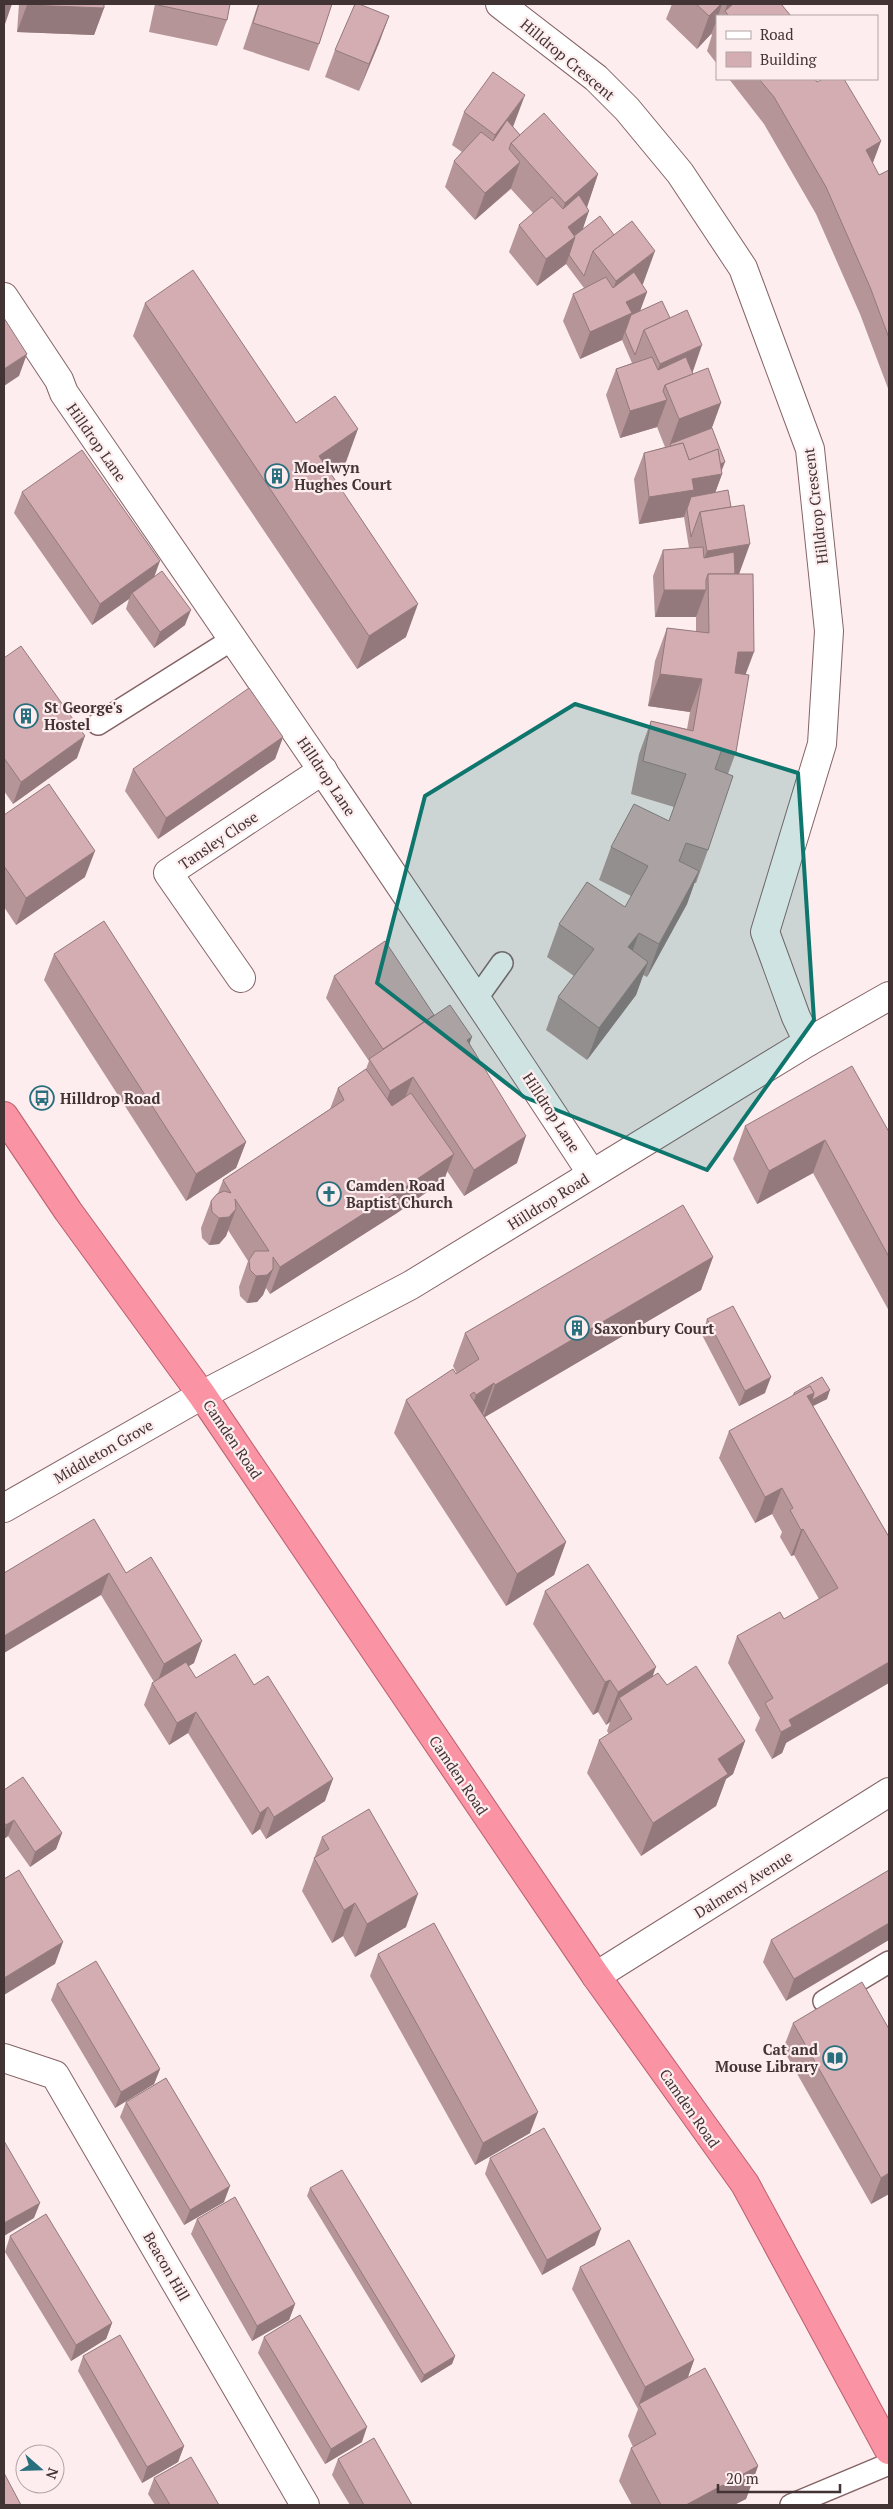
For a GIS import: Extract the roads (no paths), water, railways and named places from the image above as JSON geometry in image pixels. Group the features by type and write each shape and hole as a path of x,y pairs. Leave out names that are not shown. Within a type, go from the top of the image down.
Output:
{"highway":[{"name":"Camden Road","path":"4,1116 68,1211 202,1394 596,1976 744,2184 889,2450"}],"street":[{"name":"Hilldrop Crescent","path":"500,4 596,78 626,108 680,173 743,268 810,449 829,631 822,744 765,932 796,1017 808,1042"},
{"name":"Hilldrop Lane","path":"4,298 60,380 64,393 478,998 592,1174"},
{"name":"Tansley Close","path":"241,978 168,873 323,770"},
{"name":"Hilldrop Road","path":"202,1394 411,1285 808,1042 889,996"},
{"name":"Middleton Grove","path":"4,1508 202,1394"},
{"name":"Dalmeny Avenue","path":"596,1976 889,1792"},
{"name":"Beacon Hill","path":"4,2058 56,2075 305,2505"}],"lane":[{"path":"98,724 233,639"},
{"path":"478,998 502,963"},
{"path":"824,2001 889,1962"},
{"path":"791,2505 889,2464"}],"place":[{"name":"Moelwyn Hughes Court","path":"277,476"},
{"name":"St George's Hostel","path":"26,716"},
{"name":"Hilldrop Road","path":"42,1098"},
{"name":"Camden Road Baptist Church","path":"329,1194"},
{"name":"Saxonbury Court","path":"577,1328"},
{"name":"Cat and Mouse Library","path":"835,2058"}]}
